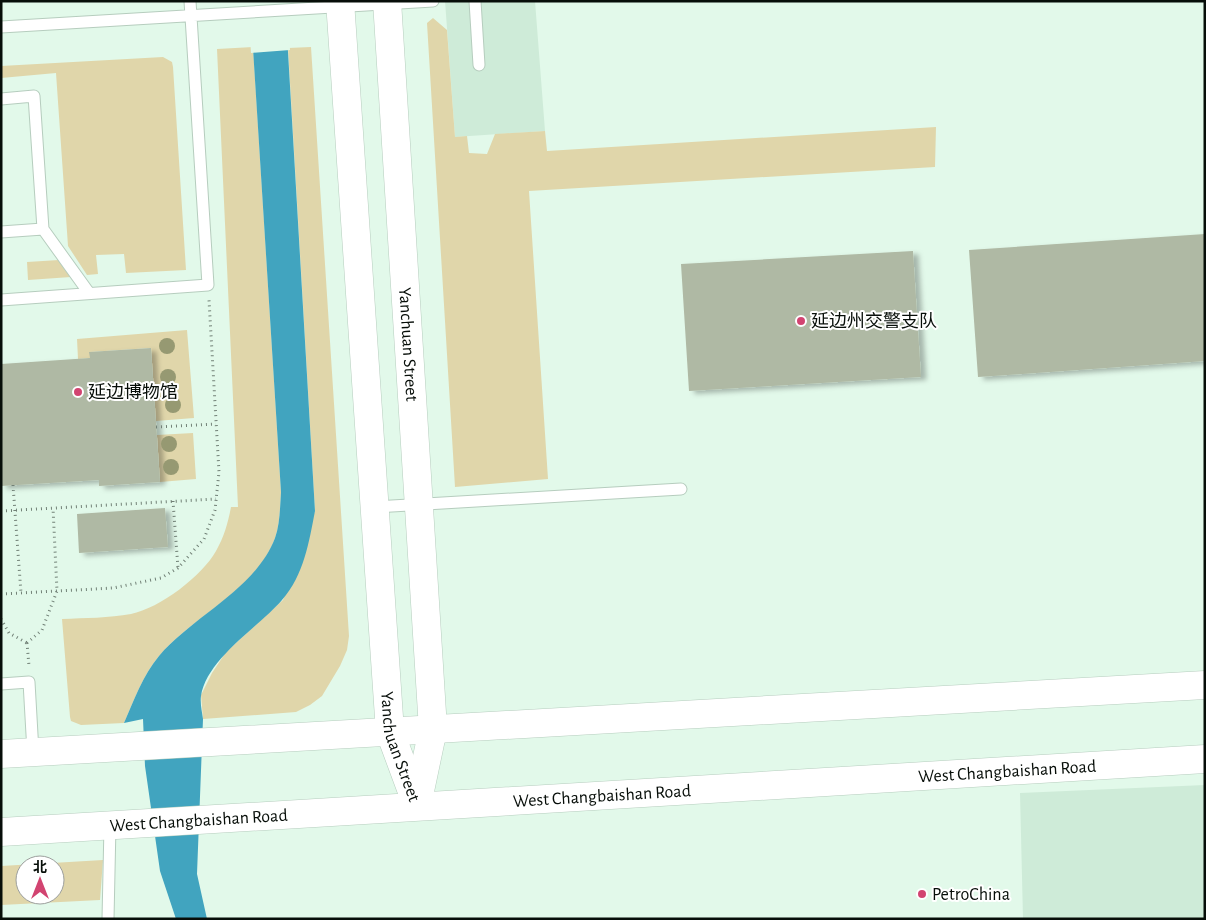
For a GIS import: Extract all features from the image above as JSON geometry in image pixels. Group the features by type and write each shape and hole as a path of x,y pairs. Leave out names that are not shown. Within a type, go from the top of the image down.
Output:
{"main road":[{"name":"Yanchuan Street","path":"386,2 433,729 417,805"},
{"name":"Yanchuan Street","path":"340,4 390,732 417,805"},
{"path":"1,754 1205,685"},
{"name":"West Changbaishan Road","path":"1,832 417,805 1205,759"}],"lane":[{"path":"1,300 208,285 190,1"},
{"path":"1,27 191,16 340,4 432,1"},
{"path":"475,1 479,65"},
{"path":"1,99 34,96 43,229 89,293"},
{"path":"1,232 43,229"},
{"path":"375,507 681,489"},
{"path":"1,684 29,682 33,752"},
{"path":"108,919 117,824"}],"path":[{"path":"1,594 140,584 161,578 178,568 204,539 211,524 219,472 208,285"},
{"path":"156,427 216,424"},
{"path":"13,485 21,593"},
{"path":"1,510 216,499"},
{"path":"173,501 178,568"},
{"path":"27,643 42,630 57,591 52,508"},
{"path":"1,619 9,633 27,643"},
{"path":"27,643 29,682"}],"shaded area":[{"path":"445,1 535,1 545,131 455,137"},
{"path":"433,18 447,30 455,137 467,136 469,153 487,154 495,134 545,131 547,151 936,127 935,167 529,191 548,479 455,487 427,23"},
{"path":"253,47 281,492 277,533 266,556 254,573 223,601 173,641 153,663 124,723 81,725 71,721 70,717 62,619 131,614 142,611 167,598 191,580 210,561 223,535 231,507 238,507 217,49"},
{"path":"311,47 349,636 347,650 322,696 296,712 203,719 201,695 212,673 226,652 283,600 315,511 288,48"},
{"path":"163,57 172,62 173,67 186,270 126,273 124,254 96,255 98,274 87,275 68,246 56,73 1,78 1,66"},
{"path":"59,260 71,277 28,280 27,262"},
{"path":"187,330 194,418 156,421 151,348 90,352 90,358 78,359 77,339"},
{"path":"193,433 196,479 160,482 157,435"},
{"path":"1205,785 1205,919 1023,919 1020,793"},
{"path":"103,860 100,900 65,902 65,862"},
{"path":"15,865 15,904 1,905 1,866"}],"water":[{"path":"250,1 285,1 315,511 301,569 296,580 282,600 223,656 205,682 201,696 203,719 197,874 207,919 176,919 160,871 145,766 143,719 124,723 153,663 173,641 239,587 266,556 277,533 280,509 281,492"}],"pier":[{"path":"248,1 287,1 290,50 251,53"}],"building":[{"path":"1205,234 1205,361 978,377 969,250"},
{"name":"延边州交警支队","path":"913,251 921,377 689,391 681,264"},
{"name":"延边博物馆","path":"151,348 160,482 99,486 99,480 1,486 1,364 90,358 89,352"},
{"path":"165,508 168,547 79,553 77,514"}],"place":[{"name":"延边州交警支队","path":"801,321"},
{"name":"延边博物馆","path":"78,392"},
{"name":"PetroChina","path":"922,894"}]}
